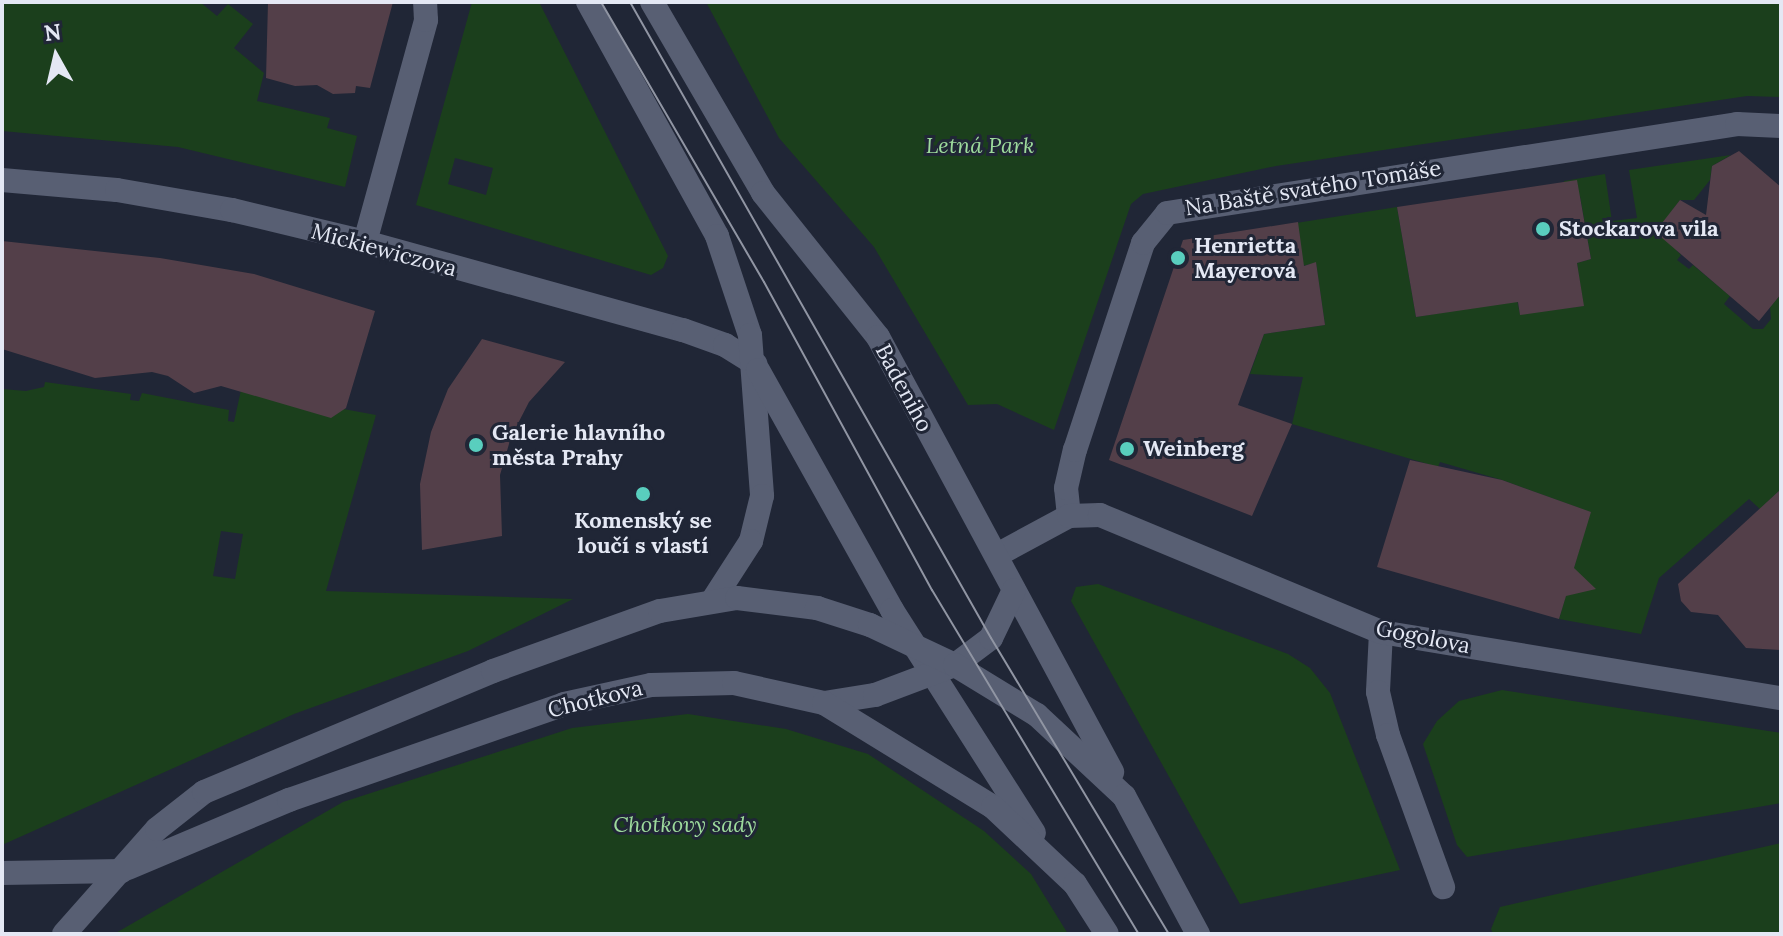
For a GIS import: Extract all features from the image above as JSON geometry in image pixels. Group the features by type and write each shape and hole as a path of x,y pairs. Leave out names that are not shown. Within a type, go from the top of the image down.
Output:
{"main road":[{"path":"365,242 426,20 425,2"},
{"path":"588,2 717,236 743,307 755,364 762,476 759,517 740,563 713,600"},
{"name":"Badeniho","path":"652,2 763,193 878,337 1124,796"},
{"name":"Na Baště svatého Tomáše","path":"1069,516 1066,488 1085,421 1143,243 1167,213 1737,124 1781,126"},
{"name":"Mickiewiczova","path":"2,180 117,190 365,242 683,330 725,345 755,364"},
{"path":"755,364 916,644"},
{"name":"Gogolova","path":"1069,516 1100,515 1381,632 1781,698"},
{"path":"997,555 1069,516"},
{"path":"824,703 875,695 945,669 991,638 1014,590"},
{"path":"64,934 157,829 204,792 493,671 660,611 713,600 765,599 817,608 916,644"},
{"path":"1381,632 1378,692 1388,735 1443,887"},
{"name":"Chotkova","path":"916,644 945,669 1037,715 1124,796 1198,934"},
{"name":"Chotkova","path":"945,669 1048,855"},
{"name":"Chotkova","path":"2,873 122,871 289,800 606,693 701,681 779,691 824,703 993,807 1048,855 1075,884 1107,934"}],"green space":[{"path":"2,2 200,2 217,16 228,4 253,24 234,48 264,73 257,101 330,118 327,128 357,136 345,187 178,147 2,131"},
{"path":"472,2 539,2 668,256 663,268 651,275 416,205","holes":["455,158 493,168 486,195 448,184"]},
{"name":"Letná Park","path":"706,2 1781,2 1781,97 1747,96 1276,166 1143,194 1131,204 1054,430 997,404 968,405 874,247 779,138"},
{"path":"1731,155 1712,166 1710,180 1694,200 1680,200 1671,212 1686,236 1676,250 1681,255 1677,260 1689,269 1693,265 1730,296 1724,304 1753,329 1763,329 1771,319 1770,307 1781,294 1781,489 1760,509 1749,499 1659,578 1641,634 1559,619 1590,512 1502,480 1440,462 1438,467 1292,424 1303,377 1250,374 1264,334 1325,325 1316,263 1302,266 1299,230 1290,224 1397,207 1416,317 1517,300 1520,314 1583,306 1577,263 1591,259 1580,196 1566,198 1564,181 1605,174 1612,221 1637,218 1629,170"},
{"path":"45,382 131,394 130,400 139,401 142,393 229,410 228,421 234,422 241,390 376,415 326,591 573,599 468,651 294,714 2,845 2,389 26,391 44,387","holes":["221,531 243,534 235,579 213,576"]},
{"path":"1098,584 1288,654 1310,668 1330,693 1400,870 1240,904 1071,601 1076,587"},
{"path":"1502,690 1781,733 1781,803 1467,857 1457,845 1423,744 1437,721 1459,701"},
{"name":"Chotkovy sady","path":"688,714 786,729 868,754 984,831 1031,874 1068,934 114,934 343,802 572,728"},
{"path":"1781,843 1781,934 1493,934 1491,929 1500,907"}],"building":[{"path":"268,2 393,2 370,88 356,86 355,93 333,94 317,85 295,86 266,78"},
{"path":"1739,151 1781,187 1781,294 1759,321 1655,232 1680,200 1706,215 1712,166"},
{"path":"1577,180 1591,259 1577,263 1584,306 1520,315 1518,302 1416,317 1397,207"},
{"path":"1298,222 1304,266 1316,262 1325,325 1264,334 1238,405 1292,424 1252,516 1109,460 1183,240"},
{"path":"2,241 160,258 254,274 375,311 346,408 331,418 221,386 194,393 168,376 152,372 95,378 2,349"},
{"path":"482,339 565,362 529,402 511,437 500,475 502,536 422,550 420,484 431,432 448,389"},
{"path":"1410,460 1502,480 1591,512 1574,568 1596,589 1566,596 1559,619 1377,567"},
{"path":"1781,489 1781,650 1746,648 1718,615 1691,612 1681,601 1678,584"}],"tram line":[{"path":"601,2 764,282 932,590 1139,934"},
{"path":"630,2 991,638 1169,934"}],"place":[{"name":"Stockarova vila","path":"1543,229"},
{"name":"Henrietta Mayerová","path":"1178,258"},
{"name":"Galerie hlavního města Prahy","path":"476,445"},
{"name":"Weinberg","path":"1127,449"},
{"name":"Komenský se loučí s vlastí","path":"643,494"}]}
